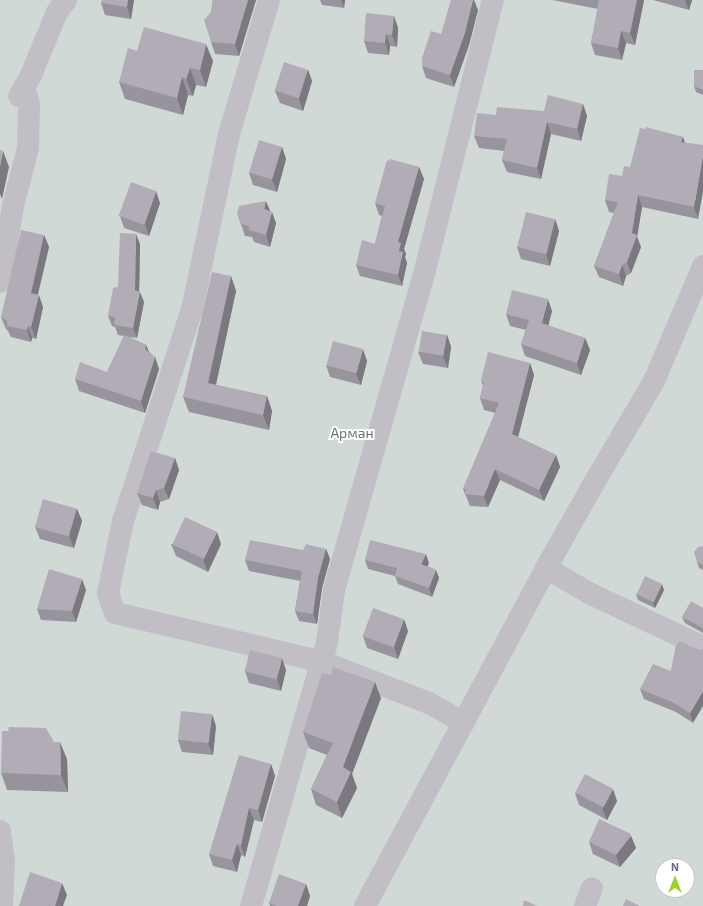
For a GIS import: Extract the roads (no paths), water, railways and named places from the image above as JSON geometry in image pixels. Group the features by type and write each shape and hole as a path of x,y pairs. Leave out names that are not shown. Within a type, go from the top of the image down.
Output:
{"street":[{"path":"0,282 13,206 28,148 29,104 22,91 57,12 66,0"},
{"path":"269,0 229,134 192,309 123,521 108,593 114,613 320,661 429,703 464,723"},
{"path":"251,906 320,661 327,642 334,590 425,270 493,0"},
{"path":"365,906 546,568 654,381 703,266"},
{"path":"546,568 591,594 703,647"},
{"path":"0,831 4,861 2,906"}],"park label":[{"name":"Арман","path":"352,433"}]}
